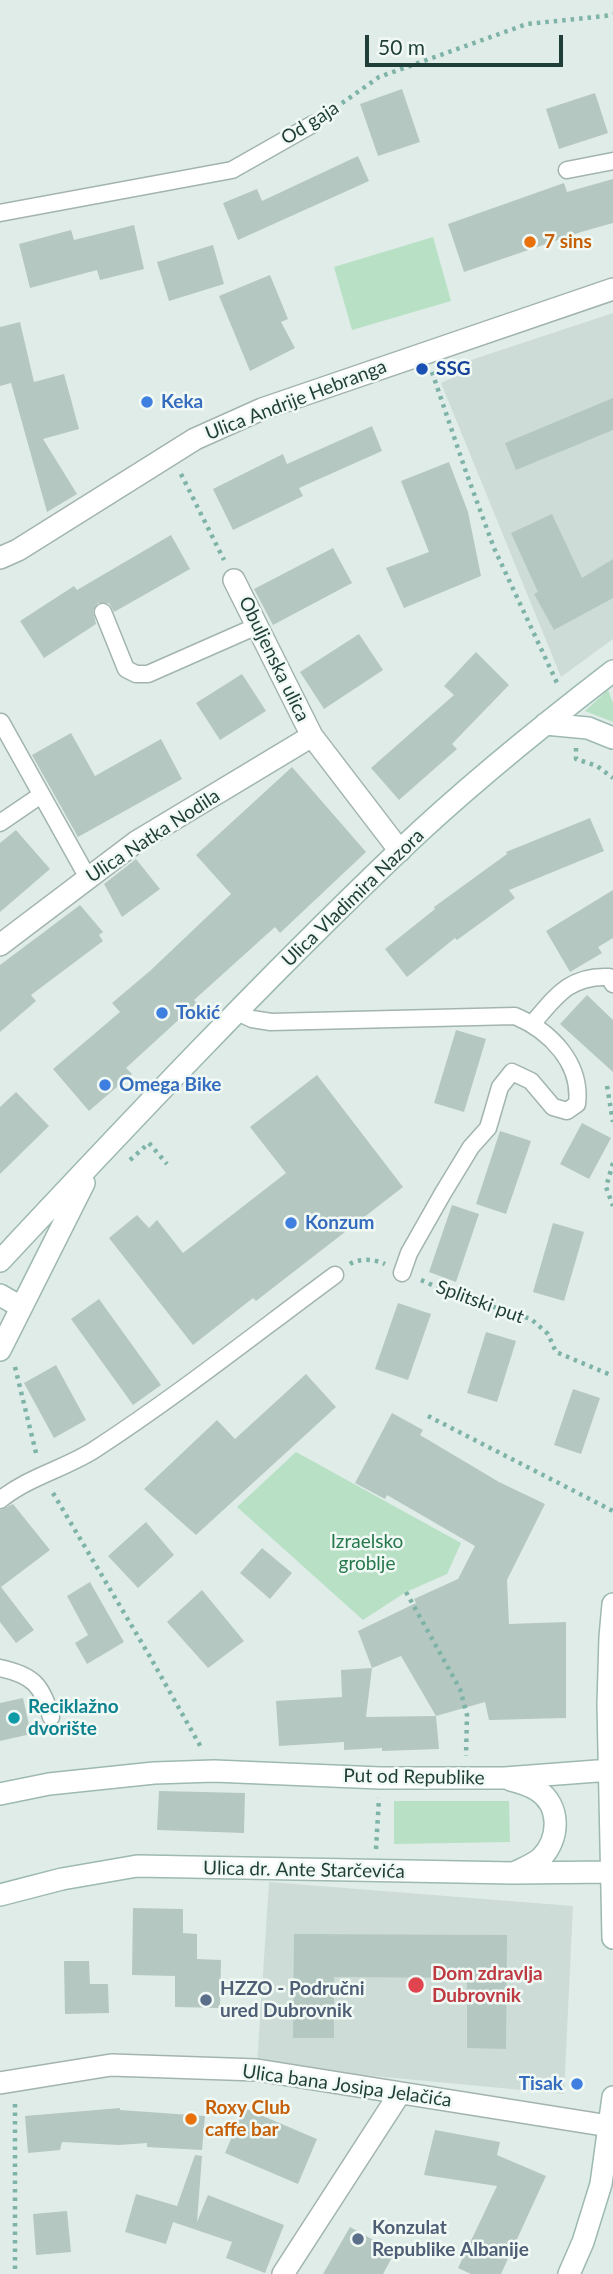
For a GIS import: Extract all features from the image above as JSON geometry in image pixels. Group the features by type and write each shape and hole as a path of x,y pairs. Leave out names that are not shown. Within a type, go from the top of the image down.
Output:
{"main road":[{"name":"Ulica Andrije Hebranga","path":"0,558 18,550 195,439 262,409 613,289"},
{"name":"Obuljenska ulica","path":"234,580 312,736 400,850"},
{"name":"Ulica Vladimira Nazora","path":"0,1261 237,1012 400,850 545,724 613,671"},
{"path":"545,724 588,728 613,738"},
{"name":"Ulica Natka Nodila","path":"0,945 136,842 312,736"},
{"name":"Ulica Vladimira Nazora","path":"7,1356 21,1307 70,1207 110,1144"},
{"path":"0,1295 21,1307"},
{"path":"613,1604 608,1703 612,1770 613,1938"},
{"name":"Put od Republike","path":"0,1794 49,1784 154,1773 214,1771 380,1778 505,1778 612,1770"},
{"path":"505,1778 539,1791 553,1806 556,1824 552,1843 540,1859 513,1874"},
{"name":"Ulica dr. Ante Starčevića","path":"0,1895 62,1879 137,1866 513,1874 613,1871"},
{"name":"Ulica bana Josipa Jelačića","path":"8,2081 111,2065 257,2070 610,2126"},
{"path":"283,2274 400,2093"},
{"path":"569,2274 583,2242 601,2184 613,2097"}],"lane":[{"name":"Od gaja","path":"0,213 232,170 313,124"},
{"path":"567,170 613,162"},
{"path":"103,612 125,668 136,674 148,674 257,626"},
{"path":"1,722 88,878"},
{"path":"0,823 41,795"},
{"path":"533,1023 569,986 590,976 609,977 613,984"},
{"path":"237,1012 252,1019 271,1022 515,1016 533,1023 551,1038 572,1068 579,1091 577,1104 567,1111 553,1107 531,1081 512,1072 500,1087 488,1128 471,1147 457,1170 409,1253 402,1273"},
{"path":"0,1500 41,1474 91,1451 249,1341 335,1275"},
{"path":"0,1668 21,1673 41,1688 51,1717"}],"path":[{"name":"Od gaja","path":"313,124 379,77 527,24 613,14"},
{"path":"425,352 494,548 550,666"},
{"name":"Obuljenska ulica","path":"171,453 234,580"},
{"path":"576,759 597,766 613,778"},
{"path":"607,1086 613,1122"},
{"path":"110,1144 128,1162 149,1143 167,1164"},
{"path":"613,1163 606,1187 613,1206"},
{"name":"Splitski put","path":"335,1275 356,1260 380,1261 448,1292 531,1319 548,1334 556,1352 613,1376"},
{"path":"7,1356 41,1474 149,1655 214,1771"},
{"path":"428,1416 613,1511"},
{"path":"406,1592 460,1689 467,1715 465,1777"},
{"path":"375,1871 380,1778"},
{"path":"8,2081 15,2274"}],"shaded area":[{"path":"613,313 613,639 561,677 441,383 468,371 465,362"},
{"name":"Dom zdravlja Dubrovnik","path":"269,1882 573,1906 564,2094 257,2065"}],"green space":[{"path":"433,237 451,301 352,330 334,267"},
{"path":"608,690 613,703 613,722 585,711"},
{"name":"Izraelsko groblje","path":"296,1452 461,1543 447,1574 406,1592 363,1620 237,1507"},
{"path":"394,1801 509,1801 510,1842 394,1844"}],"building":[{"path":"402,89 420,142 378,156 360,104"},
{"path":"595,93 608,133 559,149 546,109"},
{"path":"358,156 369,181 238,240 223,203 257,189 262,201"},
{"path":"613,179 613,223 464,272 448,224 564,183 567,192"},
{"path":"134,225 144,269 100,280 97,270 30,288 19,244 71,230 74,240"},
{"path":"213,245 224,284 169,301 157,262"},
{"path":"270,275 288,319 281,322 295,348 250,371 219,296"},
{"path":"20,322 34,382 64,374 79,429 43,439 77,494 47,512 11,383 0,386 0,327"},
{"path":"613,398 613,430 516,470 505,443"},
{"path":"372,426 382,451 299,488 303,496 233,530 213,489 283,454 287,464"},
{"path":"449,462 468,512 481,576 404,608 386,568 429,552 401,481"},
{"path":"552,514 582,578 613,559 613,598 554,630 534,594 538,592 511,533"},
{"path":"171,535 190,569 114,612 109,603 98,603 93,611 96,624 44,658 20,621 74,586 77,590"},
{"path":"333,548 352,583 273,625 254,589"},
{"path":"359,634 383,670 324,709 300,672"},
{"path":"476,652 509,685 452,744 457,749 399,800 371,768 454,695 444,686"},
{"path":"242,674 266,711 220,740 196,703"},
{"path":"71,733 95,776 161,739 182,779 78,837 32,755"},
{"path":"292,767 366,852 280,933 275,927 194,1000 197,1003 126,1068 132,1074 89,1111 53,1069 120,1012 112,1003 231,894 196,855"},
{"path":"590,818 604,851 509,890 515,898 457,940 455,938 407,977 385,949 435,909 434,907 507,854 506,852"},
{"path":"16,830 50,869 0,912 0,843"},
{"path":"136,859 160,889 122,917 104,884"},
{"path":"613,890 613,938 598,947 602,953 570,972 546,931"},
{"path":"80,905 103,932 99,935 103,941 31,995 36,1001 0,1032 0,965"},
{"path":"587,995 613,1020 613,1072 560,1024"},
{"path":"456,1030 486,1039 464,1112 434,1103"},
{"path":"317,1075 403,1187 256,1301 253,1298 193,1345 109,1238 137,1215 149,1228 157,1220 183,1253 286,1173 250,1127"},
{"path":"16,1092 49,1126 0,1174 0,1107"},
{"path":"582,1123 611,1138 589,1179 560,1164"},
{"path":"500,1131 531,1141 506,1214 476,1204"},
{"path":"452,1205 479,1214 456,1282 429,1272"},
{"path":"553,1223 584,1232 564,1301 533,1292"},
{"path":"99,1299 161,1385 133,1405 71,1319"},
{"path":"398,1303 431,1314 408,1380 375,1369"},
{"path":"486,1332 516,1341 497,1402 467,1393"},
{"path":"56,1365 86,1420 54,1438 24,1383"},
{"path":"306,1374 336,1407 196,1535 144,1489 217,1420 235,1439"},
{"path":"573,1389 600,1398 581,1454 554,1445"},
{"path":"392,1413 423,1430 420,1435 499,1482 545,1504 507,1580 509,1624 566,1622 566,1718 489,1720 485,1702 436,1716 401,1656 372,1668 358,1631 416,1603 414,1599 458,1579 475,1546 387,1495 385,1499 355,1483"},
{"path":"13,1504 50,1550 1,1587 34,1630 16,1643 0,1622 0,1510"},
{"path":"146,1522 174,1555 138,1588 108,1556"},
{"path":"262,1548 292,1573 270,1599 240,1573"},
{"path":"90,1582 124,1642 87,1664 75,1643 88,1635 67,1596"},
{"path":"202,1590 244,1641 208,1668 167,1622"},
{"path":"372,1668 366,1717 436,1716 439,1749 344,1750 344,1742 279,1746 276,1701 342,1697 341,1670"},
{"name":"Reciklažno dvorište","path":"23,1698 31,1734 0,1741 0,1703"},
{"path":"159,1791 245,1793 244,1833 157,1830"},
{"path":"133,1908 183,1909 183,1933 197,1934 197,1959 221,1960 220,2008 175,2007 175,1976 132,1975"},
{"path":"294,1934 507,1935 506,2049 467,2048 467,1978 334,1977 334,2038 293,2038"},
{"path":"64,1961 89,1961 90,1984 108,1984 109,2013 65,2014"},
{"path":"120,2108 205,2116 202,2150 147,2147 147,2143 119,2145 62,2142 60,2150 28,2153 25,2116"},
{"path":"244,2108 317,2139 298,2184 225,2153"},
{"path":"435,2130 500,2142 497,2155 546,2176 501,2274 471,2274 458,2268 497,2186 424,2175"},
{"path":"195,2155 202,2156 197,2222 208,2195 284,2225 265,2273 226,2258 232,2242 173,2222 166,2244 125,2232 136,2194 177,2206"},
{"path":"67,2211 71,2252 36,2255 33,2214"},
{"name":"Konzulat Republike Albanije","path":"350,2227 395,2252 383,2274 323,2274"}],"place":[{"name":"7 sins","path":"530,242"},
{"name":"SSG","path":"422,369"},
{"name":"Keka","path":"147,402"},
{"name":"Tokić","path":"162,1013"},
{"name":"Omega Bike","path":"105,1085"},
{"name":"Konzum","path":"291,1223"},
{"name":"Reciklažno dvorište","path":"14,1718"},
{"name":"Dom zdravlja Dubrovnik","path":"416,1985"},
{"name":"HZZO - Područni ured Dubrovnik","path":"206,2000"},
{"name":"Tisak","path":"577,2084"},
{"name":"Roxy Club caffe bar","path":"191,2119"},
{"name":"Konzulat Republike Albanije","path":"358,2239"}]}
